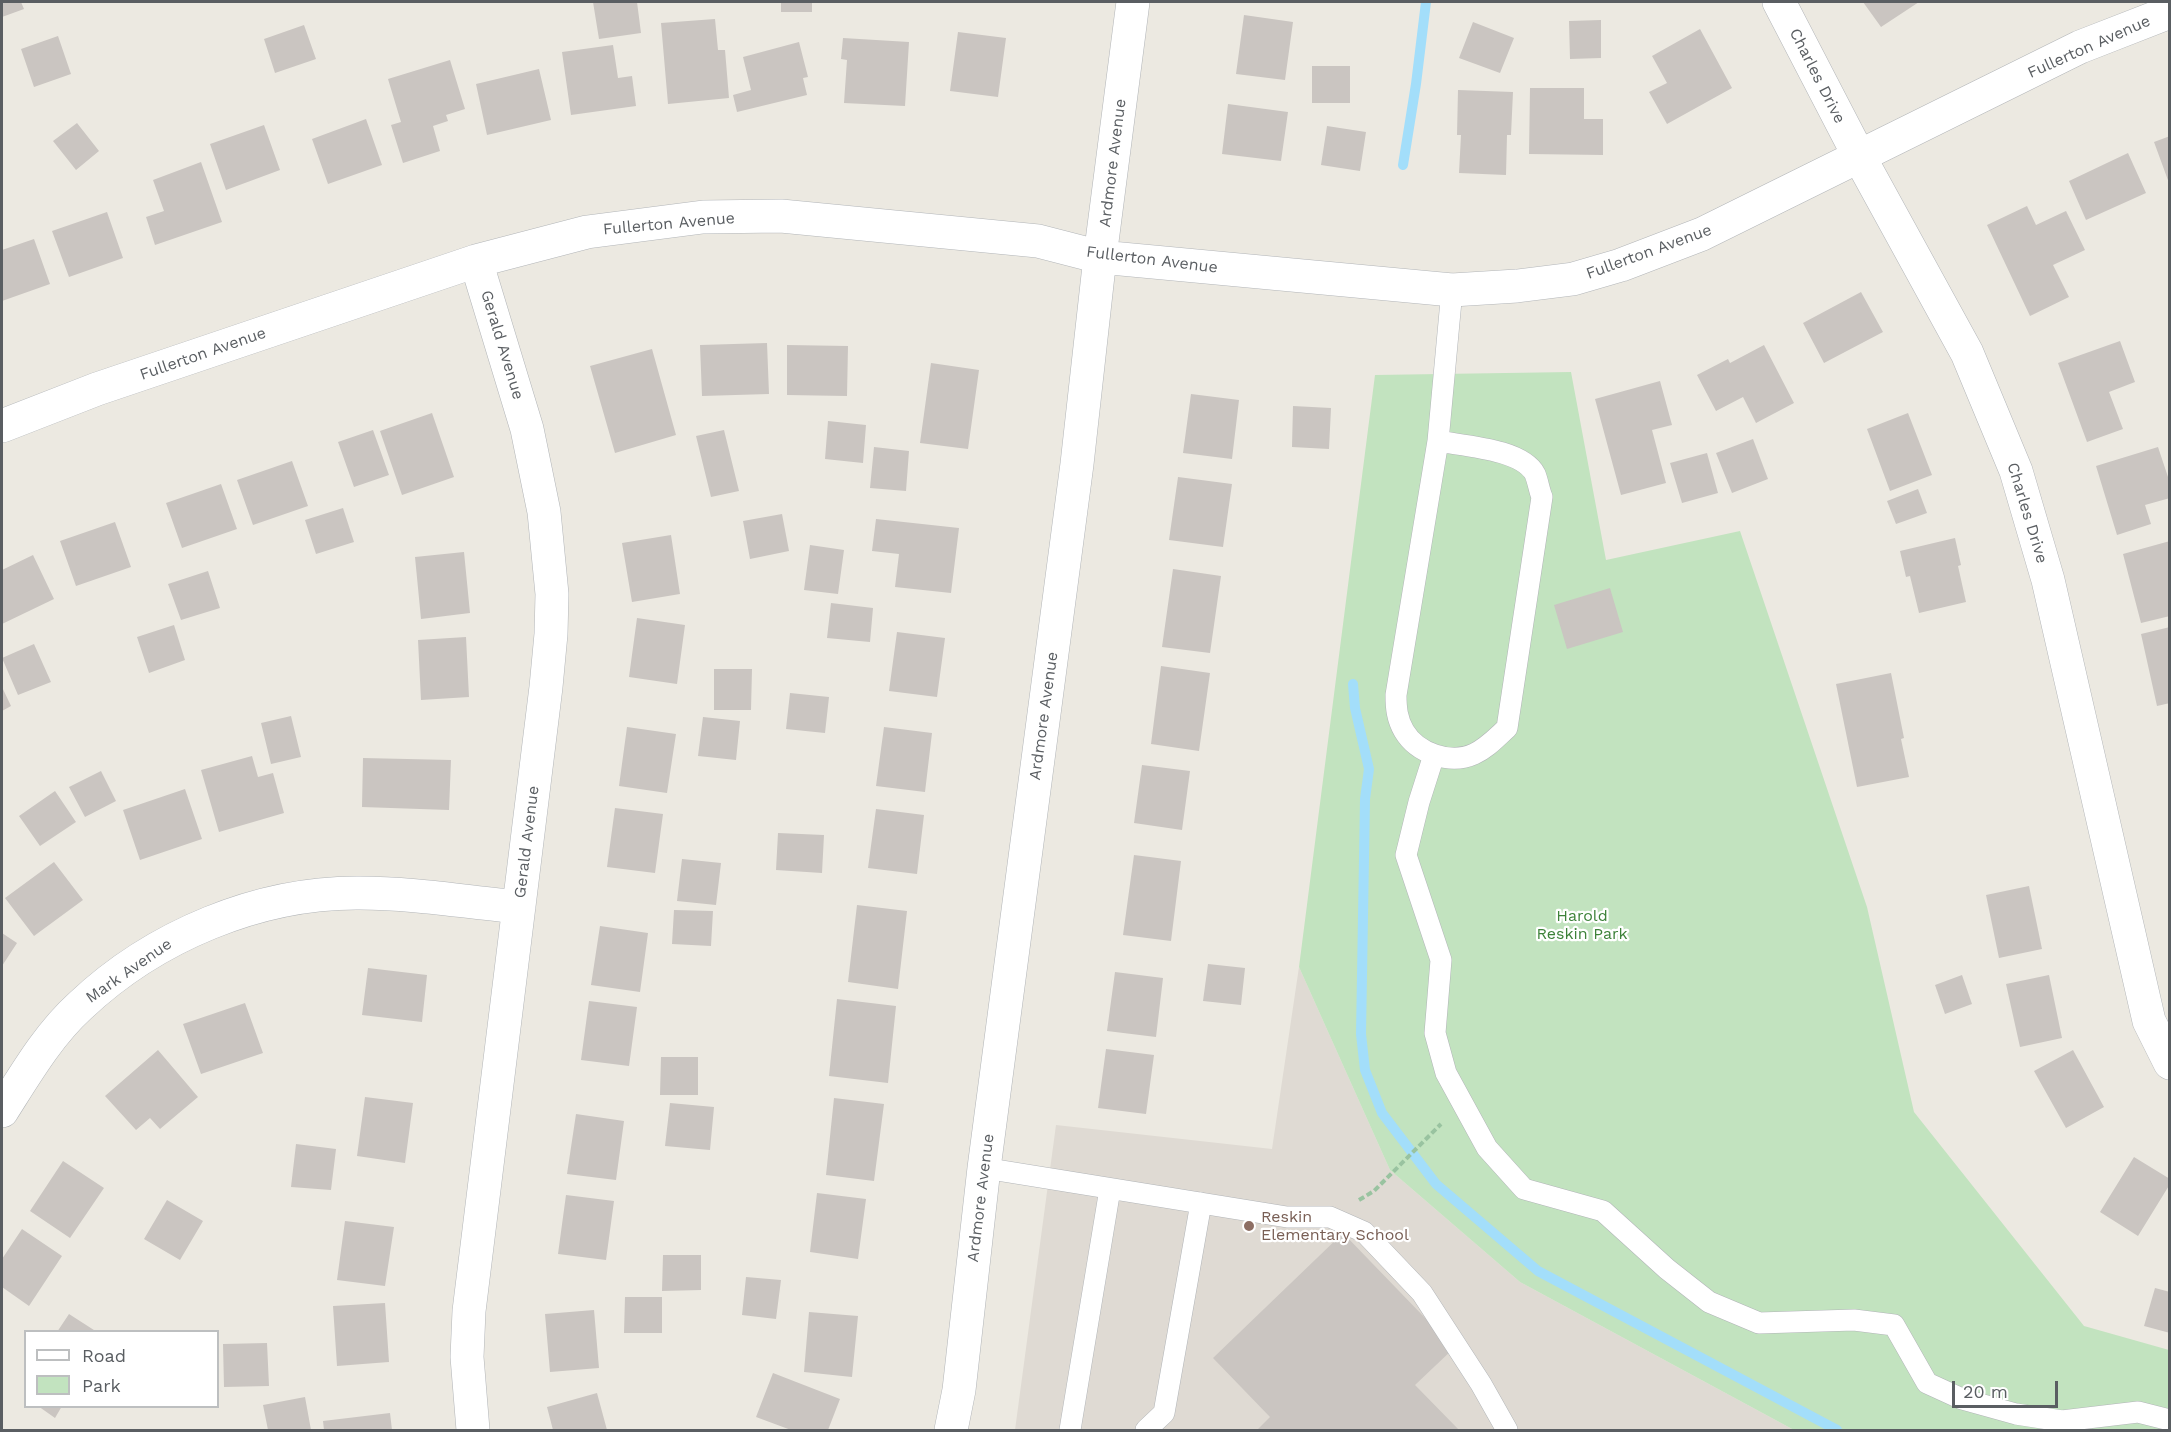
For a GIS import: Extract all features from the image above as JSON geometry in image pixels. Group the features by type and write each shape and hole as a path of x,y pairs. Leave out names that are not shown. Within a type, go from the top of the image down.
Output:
{"street":[{"name":"Ardmore Avenue","path":"951,1431 959,1390 984,1168 1074,488 1100,257 1133,2"},
{"name":"Charles Drive","path":"1779,2 1860,158 1967,353 2016,471 2048,580 2150,1022 2169,1063"},
{"name":"Fullerton Avenue","path":"2,426 98,389 476,261 587,232 703,217 781,216 1038,240 1100,257 1452,290 1517,286 1562,280 1621,264 1702,234 1860,158 2080,47 2169,12"},
{"name":"Gerald Avenue","path":"473,1431 467,1357 469,1311 546,687 552,594 544,512 535,464 527,429 476,261"},
{"name":"Mark Avenue","path":"2,1111 47,1043 80,1006 145,956 182,935 234,914 267,904 310,896 359,893 519,907"}],"lane":[{"path":"1438,441 1504,453 1525,463 1534,473 1542,497 1507,728 1488,746 1471,755 1453,759 1434,755 1417,746 1404,732 1397,714 1396,695 1438,441 1452,290"},
{"path":"1434,755 1406,855 1441,960 1435,1033 1446,1073 1486,1148 1524,1189 1603,1211 1667,1269 1709,1302 1759,1323 1854,1320 1894,1325 1927,1383 1962,1399 2016,1414 2062,1420 2138,1412 2169,1420"},
{"path":"984,1168 1287,1217 1330,1217 1364,1232 1422,1293 1481,1384 1507,1431"},
{"path":"1070,1431 1110,1189"},
{"path":"1146,1431 1164,1413 1201,1203"}],"path":[{"path":"1330,1217 1374,1191 1428,1135"}],"shaded area":[{"name":"Reskin Elementary School","path":"1299,967 1390,1170 1520,1282 1794,1430 1015,1430 1056,1125 1272,1149"}],"green space":[{"name":"Harold Reskin Park","path":"1571,372 1606,560 1740,531 1867,907 1914,1112 2084,1326 2169,1350 2169,1430 1794,1430 1520,1282 1390,1170 1299,967 1375,375"}],"building":[{"path":"2,2 21,2 24,9 2,17"},
{"path":"593,2 637,2 641,33 599,39"},
{"path":"781,2 812,2 812,12 781,12"},
{"path":"1863,2 1919,2 1881,27"},
{"path":"1244,15 1293,22 1285,80 1236,74"},
{"path":"715,19 718,50 725,50 729,98 668,104 661,23"},
{"path":"1601,20 1601,58 1570,59 1569,21"},
{"path":"1473,22 1514,38 1500,73 1459,58"},
{"path":"304,25 316,59 275,73 264,39"},
{"path":"1700,29 1732,88 1667,124 1649,92 1667,83 1652,56"},
{"path":"958,32 1006,38 998,97 950,91"},
{"path":"58,36 71,74 34,87 21,49"},
{"path":"843,38 909,42 905,106 844,103 847,60 841,59"},
{"path":"799,42 808,77 803,78 807,95 737,112 733,95 751,90 743,57"},
{"path":"613,45 618,78 632,76 636,106 571,115 562,52"},
{"path":"450,60 465,109 446,115 448,121 433,126 440,151 403,163 391,125 401,122 388,79"},
{"path":"1312,66 1350,66 1350,103 1312,103"},
{"path":"539,69 551,120 487,135 476,84"},
{"path":"1530,88 1584,88 1584,119 1603,119 1603,155 1529,154"},
{"path":"1458,90 1513,92 1511,135 1507,135 1506,175 1459,173 1461,135 1457,135"},
{"path":"1228,104 1288,112 1281,161 1222,154"},
{"path":"366,119 382,165 328,184 312,139"},
{"path":"77,123 99,151 76,170 53,141"},
{"path":"264,125 280,170 226,190 210,144"},
{"path":"1327,126 1366,132 1360,171 1321,165"},
{"path":"2170,136 2170,183 2169,183 2154,142"},
{"path":"2128,153 2146,193 2086,220 2069,181"},
{"path":"201,162 222,222 155,245 146,217 164,211 153,180"},
{"path":"2027,206 2036,225 2066,211 2085,250 2053,265 2069,297 2030,316 1987,225"},
{"path":"107,212 123,258 69,277 52,231"},
{"path":"34,239 50,284 2,301 2,250"},
{"path":"1861,292 1883,332 1824,363 1803,323"},
{"path":"2120,341 2135,382 2109,392 2123,429 2087,442 2058,363"},
{"path":"767,343 769,394 702,396 700,345"},
{"path":"787,345 848,346 847,396 787,395"},
{"path":"1764,345 1794,403 1756,423 1743,397 1716,411 1697,375 1728,359 1730,363"},
{"path":"652,349 676,435 615,453 590,366"},
{"path":"931,363 979,370 968,449 920,443"},
{"path":"1660,381 1672,425 1652,430 1666,483 1621,495 1595,399"},
{"path":"1191,394 1239,400 1232,459 1183,453"},
{"path":"1293,406 1331,408 1329,449 1292,447"},
{"path":"432,413 454,477 402,495 380,431"},
{"path":"1908,413 1932,475 1890,491 1867,429"},
{"path":"828,421 866,425 863,463 825,459"},
{"path":"373,430 389,475 354,487 338,442"},
{"path":"724,430 739,491 711,497 696,436"},
{"path":"1753,439 1768,479 1732,493 1716,453"},
{"path":"874,447 909,451 906,491 870,488"},
{"path":"2158,447 2170,483 2170,498 2145,505 2151,524 2117,535 2096,466"},
{"path":"1707,453 1718,493 1682,503 1670,463"},
{"path":"292,461 308,506 253,525 237,480"},
{"path":"1178,477 1232,484 1223,547 1169,540"},
{"path":"221,484 237,529 182,548 166,503"},
{"path":"1918,489 1927,513 1896,524 1887,501"},
{"path":"343,508 354,542 316,554 305,520"},
{"path":"782,514 789,551 750,559 743,521"},
{"path":"876,519 959,528 951,593 895,587 899,554 872,551"},
{"path":"115,522 131,567 76,586 60,541"},
{"path":"671,535 680,594 632,602 622,543"},
{"path":"1955,538 1966,602 1919,613 1910,576 1906,577 1900,551"},
{"path":"2170,541 2170,616 2141,623 2123,554"},
{"path":"810,545 844,550 838,594 804,590"},
{"path":"464,552 470,613 421,619 415,557"},
{"path":"33,555 54,599 2,624 2,570"},
{"path":"1173,569 1221,576 1210,653 1162,647"},
{"path":"208,571 220,608 181,620 168,584"},
{"path":"1610,588 1623,632 1567,649 1554,605"},
{"path":"831,603 873,608 870,642 827,638"},
{"path":"637,618 685,625 677,684 629,677"},
{"path":"174,625 185,660 149,673 137,637"},
{"path":"2170,627 2170,703 2157,706 2141,634"},
{"path":"897,632 945,638 937,697 889,691"},
{"path":"466,637 469,697 421,700 418,640"},
{"path":"34,644 51,682 18,695 2,658"},
{"path":"1161,666 1210,673 1199,751 1151,744"},
{"path":"714,669 752,669 751,710 714,710"},
{"path":"1891,673 1909,777 1857,787 1836,684"},
{"path":"2,687 11,706 2,711"},
{"path":"790,693 829,697 825,733 786,729"},
{"path":"291,716 301,757 271,764 261,723"},
{"path":"703,717 740,721 736,760 698,756"},
{"path":"627,727 676,734 667,793 619,786"},
{"path":"884,727 932,733 925,792 876,786"},
{"path":"252,756 258,777 273,773 284,813 219,832 201,770"},
{"path":"363,758 451,760 449,810 362,807"},
{"path":"1142,765 1190,771 1182,830 1134,823"},
{"path":"101,771 116,801 85,817 69,787"},
{"path":"185,789 202,839 140,860 123,810"},
{"path":"55,791 76,822 40,846 19,816"},
{"path":"615,808 663,814 655,873 607,867"},
{"path":"876,809 924,815 917,874 868,868"},
{"path":"778,833 824,835 822,873 776,870"},
{"path":"1134,855 1181,861 1171,941 1123,935"},
{"path":"682,859 721,863 716,905 677,901"},
{"path":"54,862 83,900 34,936 5,898"},
{"path":"2029,886 2042,949 1999,958 1986,895"},
{"path":"857,905 907,911 898,989 848,982"},
{"path":"674,910 713,911 711,946 672,944"},
{"path":"600,926 648,933 640,992 591,985"},
{"path":"2,933 17,943 2,966"},
{"path":"1208,964 1245,968 1241,1005 1203,1001"},
{"path":"368,968 427,975 422,1022 362,1015"},
{"path":"1115,972 1163,978 1156,1037 1107,1031"},
{"path":"1962,975 1972,1004 1945,1014 1935,985"},
{"path":"2049,975 2062,1038 2020,1047 2006,984"},
{"path":"837,999 896,1006 888,1083 829,1076"},
{"path":"589,1001 637,1007 629,1066 581,1060"},
{"path":"245,1003 263,1053 201,1074 183,1024"},
{"path":"1106,1049 1154,1055 1146,1114 1098,1108"},
{"path":"158,1050 198,1097 160,1129 150,1118 136,1130 105,1096"},
{"path":"2073,1050 2104,1107 2066,1128 2034,1071"},
{"path":"661,1057 698,1057 698,1095 660,1095"},
{"path":"365,1097 413,1103 405,1163 357,1156"},
{"path":"834,1098 884,1104 874,1181 826,1175"},
{"path":"670,1103 714,1107 710,1150 665,1146"},
{"path":"576,1114 624,1121 616,1180 567,1174"},
{"path":"296,1144 336,1149 331,1190 291,1187"},
{"path":"2134,1157 2170,1179 2170,1184 2138,1236 2100,1212"},
{"path":"63,1161 104,1188 70,1238 30,1211"},
{"path":"817,1193 866,1199 858,1259 810,1252"},
{"path":"566,1195 614,1201 606,1260 558,1254"},
{"path":"167,1200 203,1221 180,1260 144,1239"},
{"path":"345,1221 394,1227 385,1286 337,1280"},
{"path":"22,1229 62,1256 29,1306 2,1287 2,1259"},
{"path":"1343,1233 1454,1348 1415,1385 1459,1430 1257,1430 1270,1417 1213,1358"},
{"path":"663,1255 701,1255 701,1290 662,1291"},
{"path":"746,1277 781,1280 776,1319 742,1315"},
{"path":"2155,1288 2170,1292 2170,1333 2144,1326"},
{"path":"625,1297 662,1297 662,1333 624,1333"},
{"path":"385,1303 389,1362 337,1366 333,1306"},
{"path":"594,1310 599,1368 550,1372 545,1314"},
{"path":"809,1312 858,1316 852,1377 804,1372"},
{"path":"69,1314 94,1330 58,1330"},
{"path":"267,1343 269,1386 224,1387 223,1344"},
{"path":"773,1373 840,1399 828,1430 791,1430 756,1417"},
{"path":"597,1393 607,1430 553,1430 547,1407"},
{"path":"305,1397 311,1430 268,1430 263,1405"},
{"path":"41,1408 61,1408 55,1418"},
{"path":"390,1413 392,1430 324,1430 323,1421"}],"waterway":[{"path":"1403,165 1426,2"},
{"path":"1353,684 1355,708 1369,769 1365,799 1361,1034 1365,1070 1382,1113 1436,1184 1538,1271 1837,1430"}],"place":[{"name":"Reskin Elementary School","path":"1249,1226"}]}
